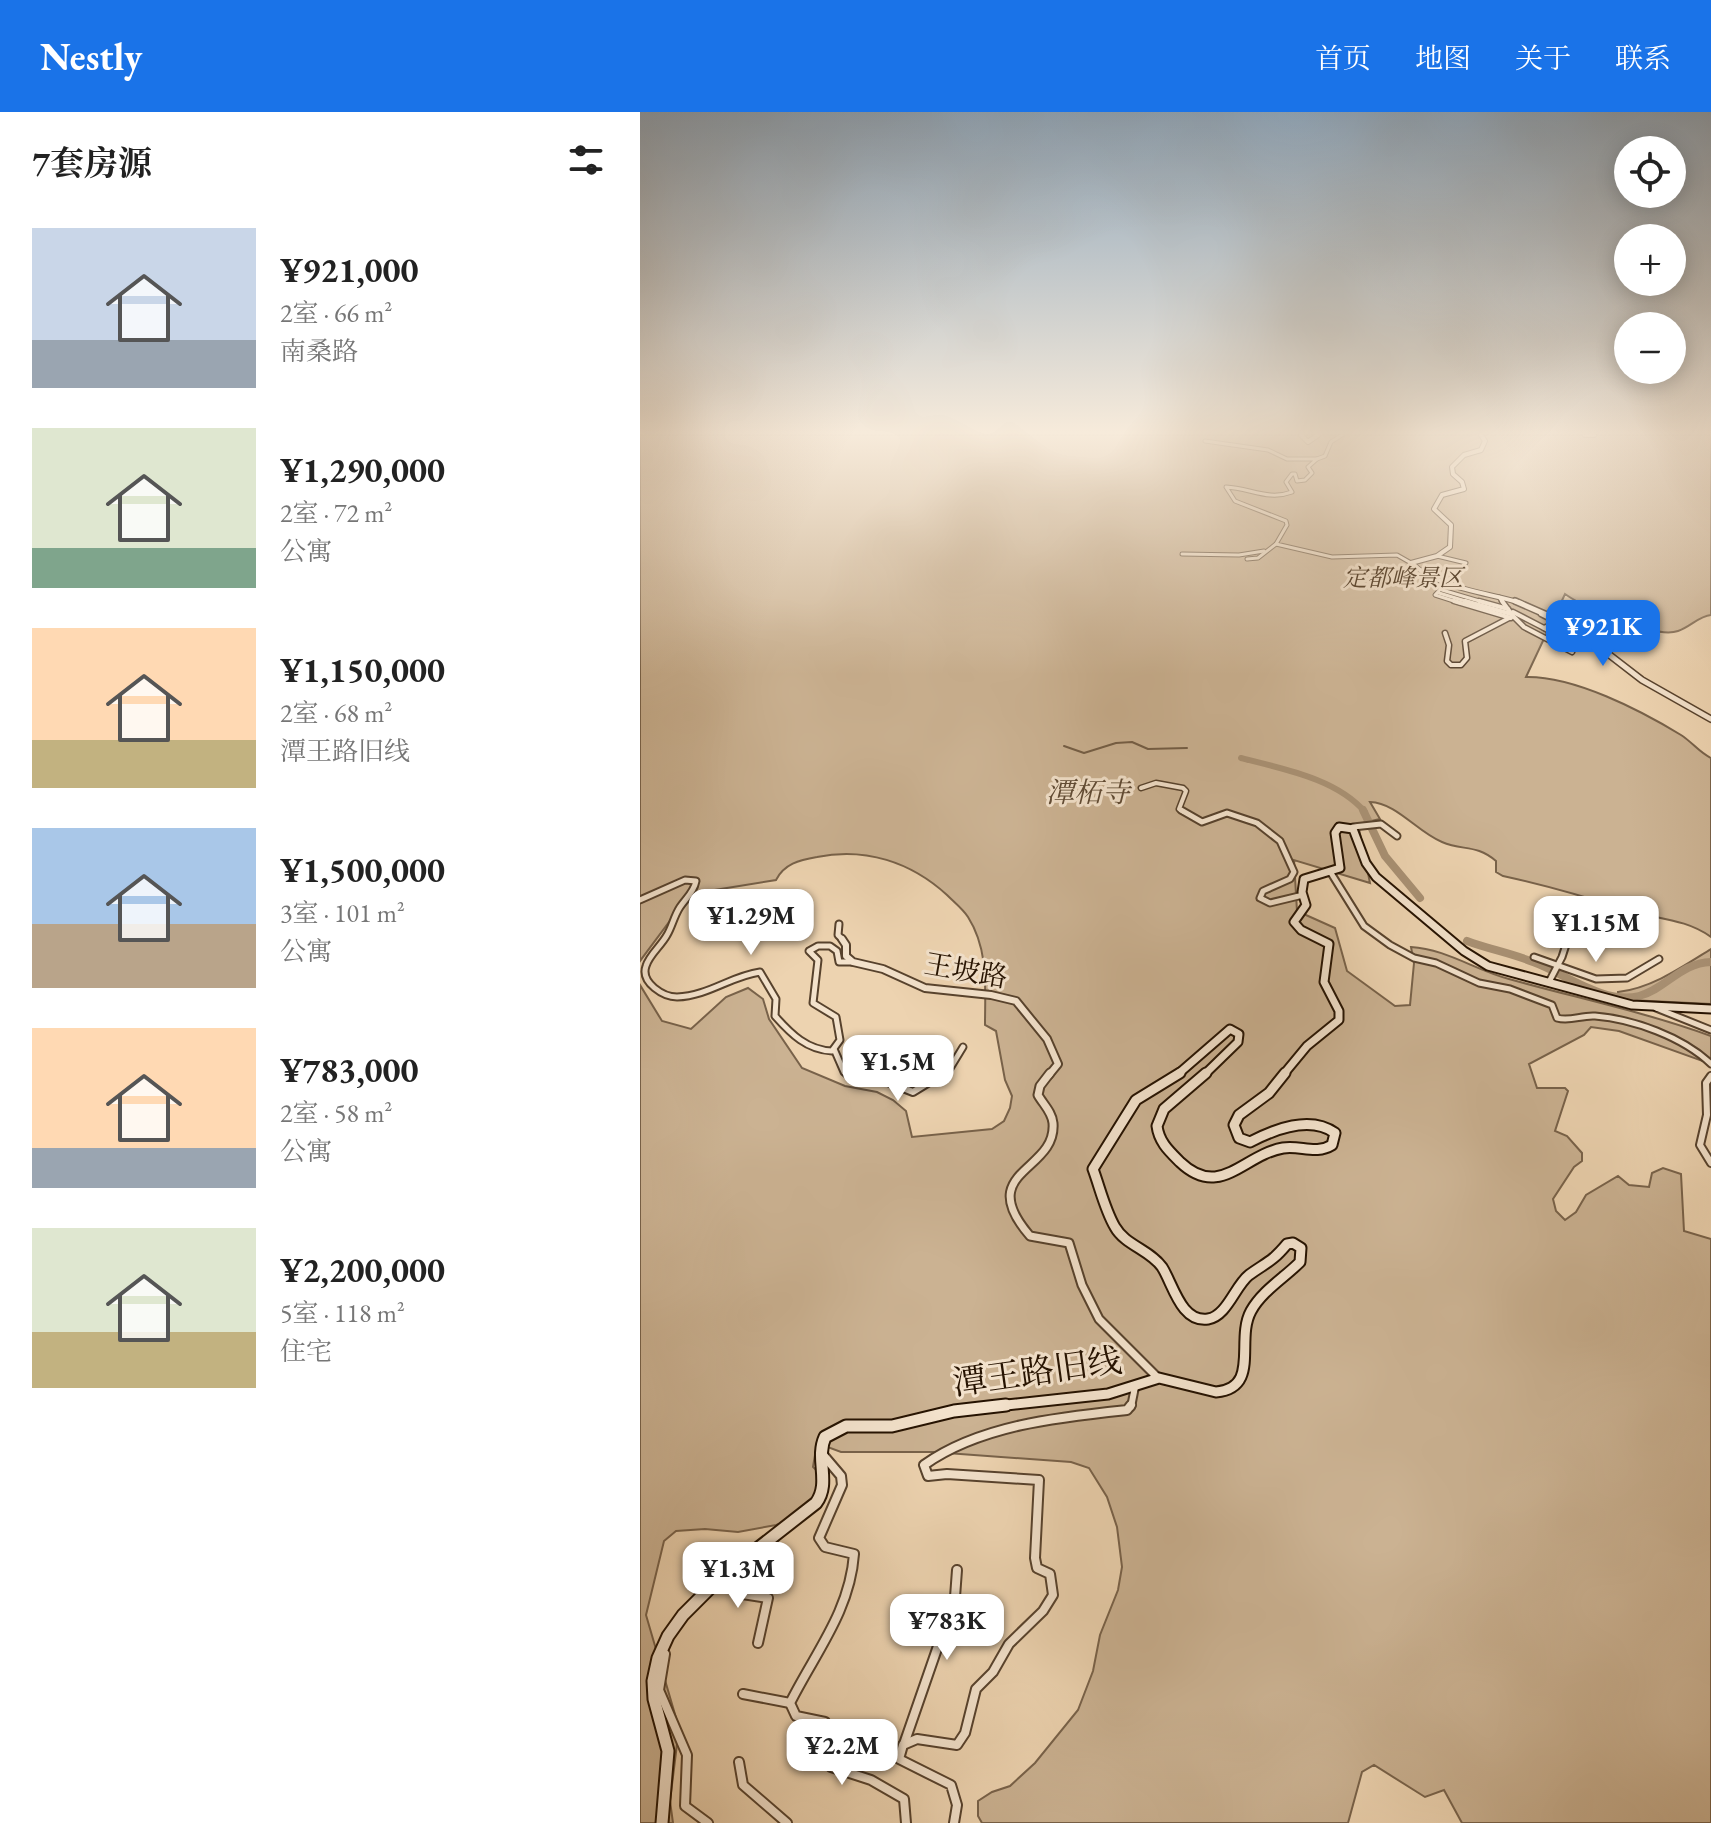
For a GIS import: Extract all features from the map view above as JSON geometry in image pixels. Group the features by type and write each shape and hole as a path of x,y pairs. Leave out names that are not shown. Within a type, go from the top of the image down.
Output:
{"main road":[{"path":"1303,895 1302,885 1306,877 1338,870 1336,831 1342,826 1349,826 1355,831 1366,863 1376,877 1464,951 1495,968 1551,979 1623,1003 1711,1009"},
{"name":"潭王路旧线","path":"821,1452 824,1439 841,1427 894,1426 932,1414 1109,1394 1158,1378 1171,1378 1210,1392 1224,1391 1238,1384 1245,1369 1243,1336 1255,1304 1262,1293 1300,1262 1302,1251 1296,1244 1287,1244 1270,1264 1244,1280 1218,1315 1208,1319 1196,1318 1183,1308 1160,1264 1123,1237 1115,1227 1095,1179 1094,1164 1136,1100 1181,1073 1230,1029 1239,1034 1238,1042 1164,1109 1157,1121 1160,1140 1181,1164 1196,1176 1219,1176 1241,1170 1283,1148 1322,1152 1332,1145 1335,1133 1331,1127 1324,1125 1280,1127 1250,1142 1239,1138 1234,1128 1236,1118 1269,1093 1307,1046 1331,1029 1340,1017 1324,982 1329,944 1295,924 1306,905 1303,895"},
{"path":"662,1823 667,1747 654,1708 652,1682 663,1645 680,1620 742,1558 807,1513 820,1497 826,1483 821,1452"}],"street":[{"path":"1247,559 1258,558 1276,544 1287,525 1286,521 1274,515"},
{"path":"1411,563 1437,556 1450,547 1451,528 1439,515"},
{"path":"1276,544 1332,557 1397,555 1420,571 1447,582 1538,611 1576,629 1642,680 1711,719"},
{"path":"1182,554 1241,555 1264,551"},
{"path":"1437,556 1466,563"},
{"path":"1447,582 1435,595 1512,614"},
{"path":"1440,592 1512,614 1582,646"},
{"path":"1499,597 1524,627 1572,652"},
{"path":"1538,611 1557,622 1546,627"},
{"path":"1445,633 1449,645 1447,661 1451,665 1461,665 1467,658 1465,641 1512,614"},
{"path":"1141,788 1157,784 1183,788 1186,791 1179,809 1202,822 1227,813 1257,823 1280,841 1294,872 1290,879 1263,891 1260,898 1270,903 1303,895"},
{"path":"1353,827 1378,824 1386,826 1397,836"},
{"path":"1331,873 1364,926 1414,958 1436,963 1479,983 1510,989 1552,1005 1557,1018 1566,1021 1591,1016 1637,1025 1694,1051 1711,1064"},
{"path":"640,900 685,880 696,881 695,888 677,911 670,930 645,967 645,974 654,989 676,997 710,992 745,974 760,972 776,999 775,1016 787,1029 814,1048 828,1052 840,1040 837,1019 813,1003 818,982 818,960 809,951 817,946 832,946 837,950 839,962 853,962"},
{"path":"1551,979 1573,923"},
{"path":"839,924 838,935 846,945 846,956 853,962"},
{"path":"1534,957 1596,979 1627,978 1659,959"},
{"name":"王坡路","path":"853,962 883,969 925,988 1013,1000 1040,1029 1058,1061 1038,1092 1051,1116 1052,1128 1040,1159 1010,1183 1010,1199 1030,1236 1069,1243 1082,1285 1099,1319 1158,1378"},
{"path":"1651,1007 1711,1030"},
{"path":"834,1049 844,1072 852,1077 873,1076 913,1092 949,1070 963,1047"},
{"path":"1711,1076 1706,1083 1707,1115 1700,1145 1711,1163"},
{"path":"903,1745 917,1739 957,1745 965,1733 976,1689 993,1672 1009,1644 1043,1611 1053,1595 1050,1574 1037,1568 1035,1558 1039,1480 947,1474 928,1476 924,1465 969,1440 1036,1424 1127,1410 1131,1407 1135,1387"},
{"path":"790,1703 808,1665 848,1601 853,1580 854,1554 825,1547 819,1538 842,1485 835,1467 821,1452"},
{"path":"954,1823 959,1803 952,1784 937,1774 913,1770 899,1759 955,1597 957,1570"},
{"path":"723,1576 736,1593 768,1598 758,1643"},
{"path":"680,1620 662,1664 659,1690 687,1755 685,1806 708,1823"},
{"path":"743,1694 790,1703"},
{"path":"790,1703 796,1716 825,1722 831,1767 871,1780 904,1799 906,1823"},
{"path":"739,1762 743,1785 787,1823"}],"green space":[{"path":"640,515 1711,515 1711,615 1678,631 1653,631 1603,614 1565,594 1526,677 1565,682 1627,705 1665,725 1711,758 1711,937 1680,922 1503,876 1496,872 1496,861 1489,856 1442,842 1389,807 1370,802 1380,819 1358,824 1370,883 1294,860 1297,911 1335,928 1347,971 1395,1006 1410,1005 1414,963 1411,947 1436,952 1509,979 1636,1012 1711,1036 1711,1064 1619,1031 1591,1027 1584,1035 1529,1064 1537,1088 1565,1088 1568,1091 1555,1131 1567,1136 1582,1153 1582,1161 1574,1167 1553,1199 1556,1211 1565,1220 1576,1212 1586,1195 1618,1176 1629,1185 1649,1187 1652,1173 1663,1168 1681,1174 1684,1231 1711,1239 1711,1823 1462,1823 1444,1790 1425,1797 1374,1765 1362,1772 1348,1823 982,1823 978,1816 978,1801 1010,1786 1035,1763 1078,1710 1093,1671 1100,1635 1118,1590 1122,1567 1117,1527 1107,1497 1089,1468 1071,1462 933,1452 841,1452 817,1443 813,1467 821,1475 820,1495 794,1519 738,1532 705,1529 676,1531 664,1541 646,1615 679,1728 670,1801 673,1823 640,1823 640,985 662,1021 691,1029 726,997 748,988 763,999 769,1019 802,1068 845,1086 877,1092 893,1100 906,1111 912,1137 992,1129 1004,1121 1012,1096 1005,1080 996,1031 985,1025 983,956 975,930 964,911 947,895 903,866 870,856 835,854 793,864 783,870 776,880 690,894 640,961"},
{"path":"1711,949 1711,1004 1629,1000 1618,996 1618,992 1666,976"}],"waterway":[{"path":"1064,746 1084,753 1116,743 1132,742 1148,749 1187,748"},
{"path":"1241,758 1308,776 1339,791 1363,810"},
{"path":"1363,810 1385,856 1420,898"},
{"path":"1467,941 1533,962 1598,992 1626,998 1649,993 1682,971 1711,962"}],"park label":[{"name":"定都峰景区","path":"1403,577"},
{"name":"潭柘寺","path":"1088,792"}]}
